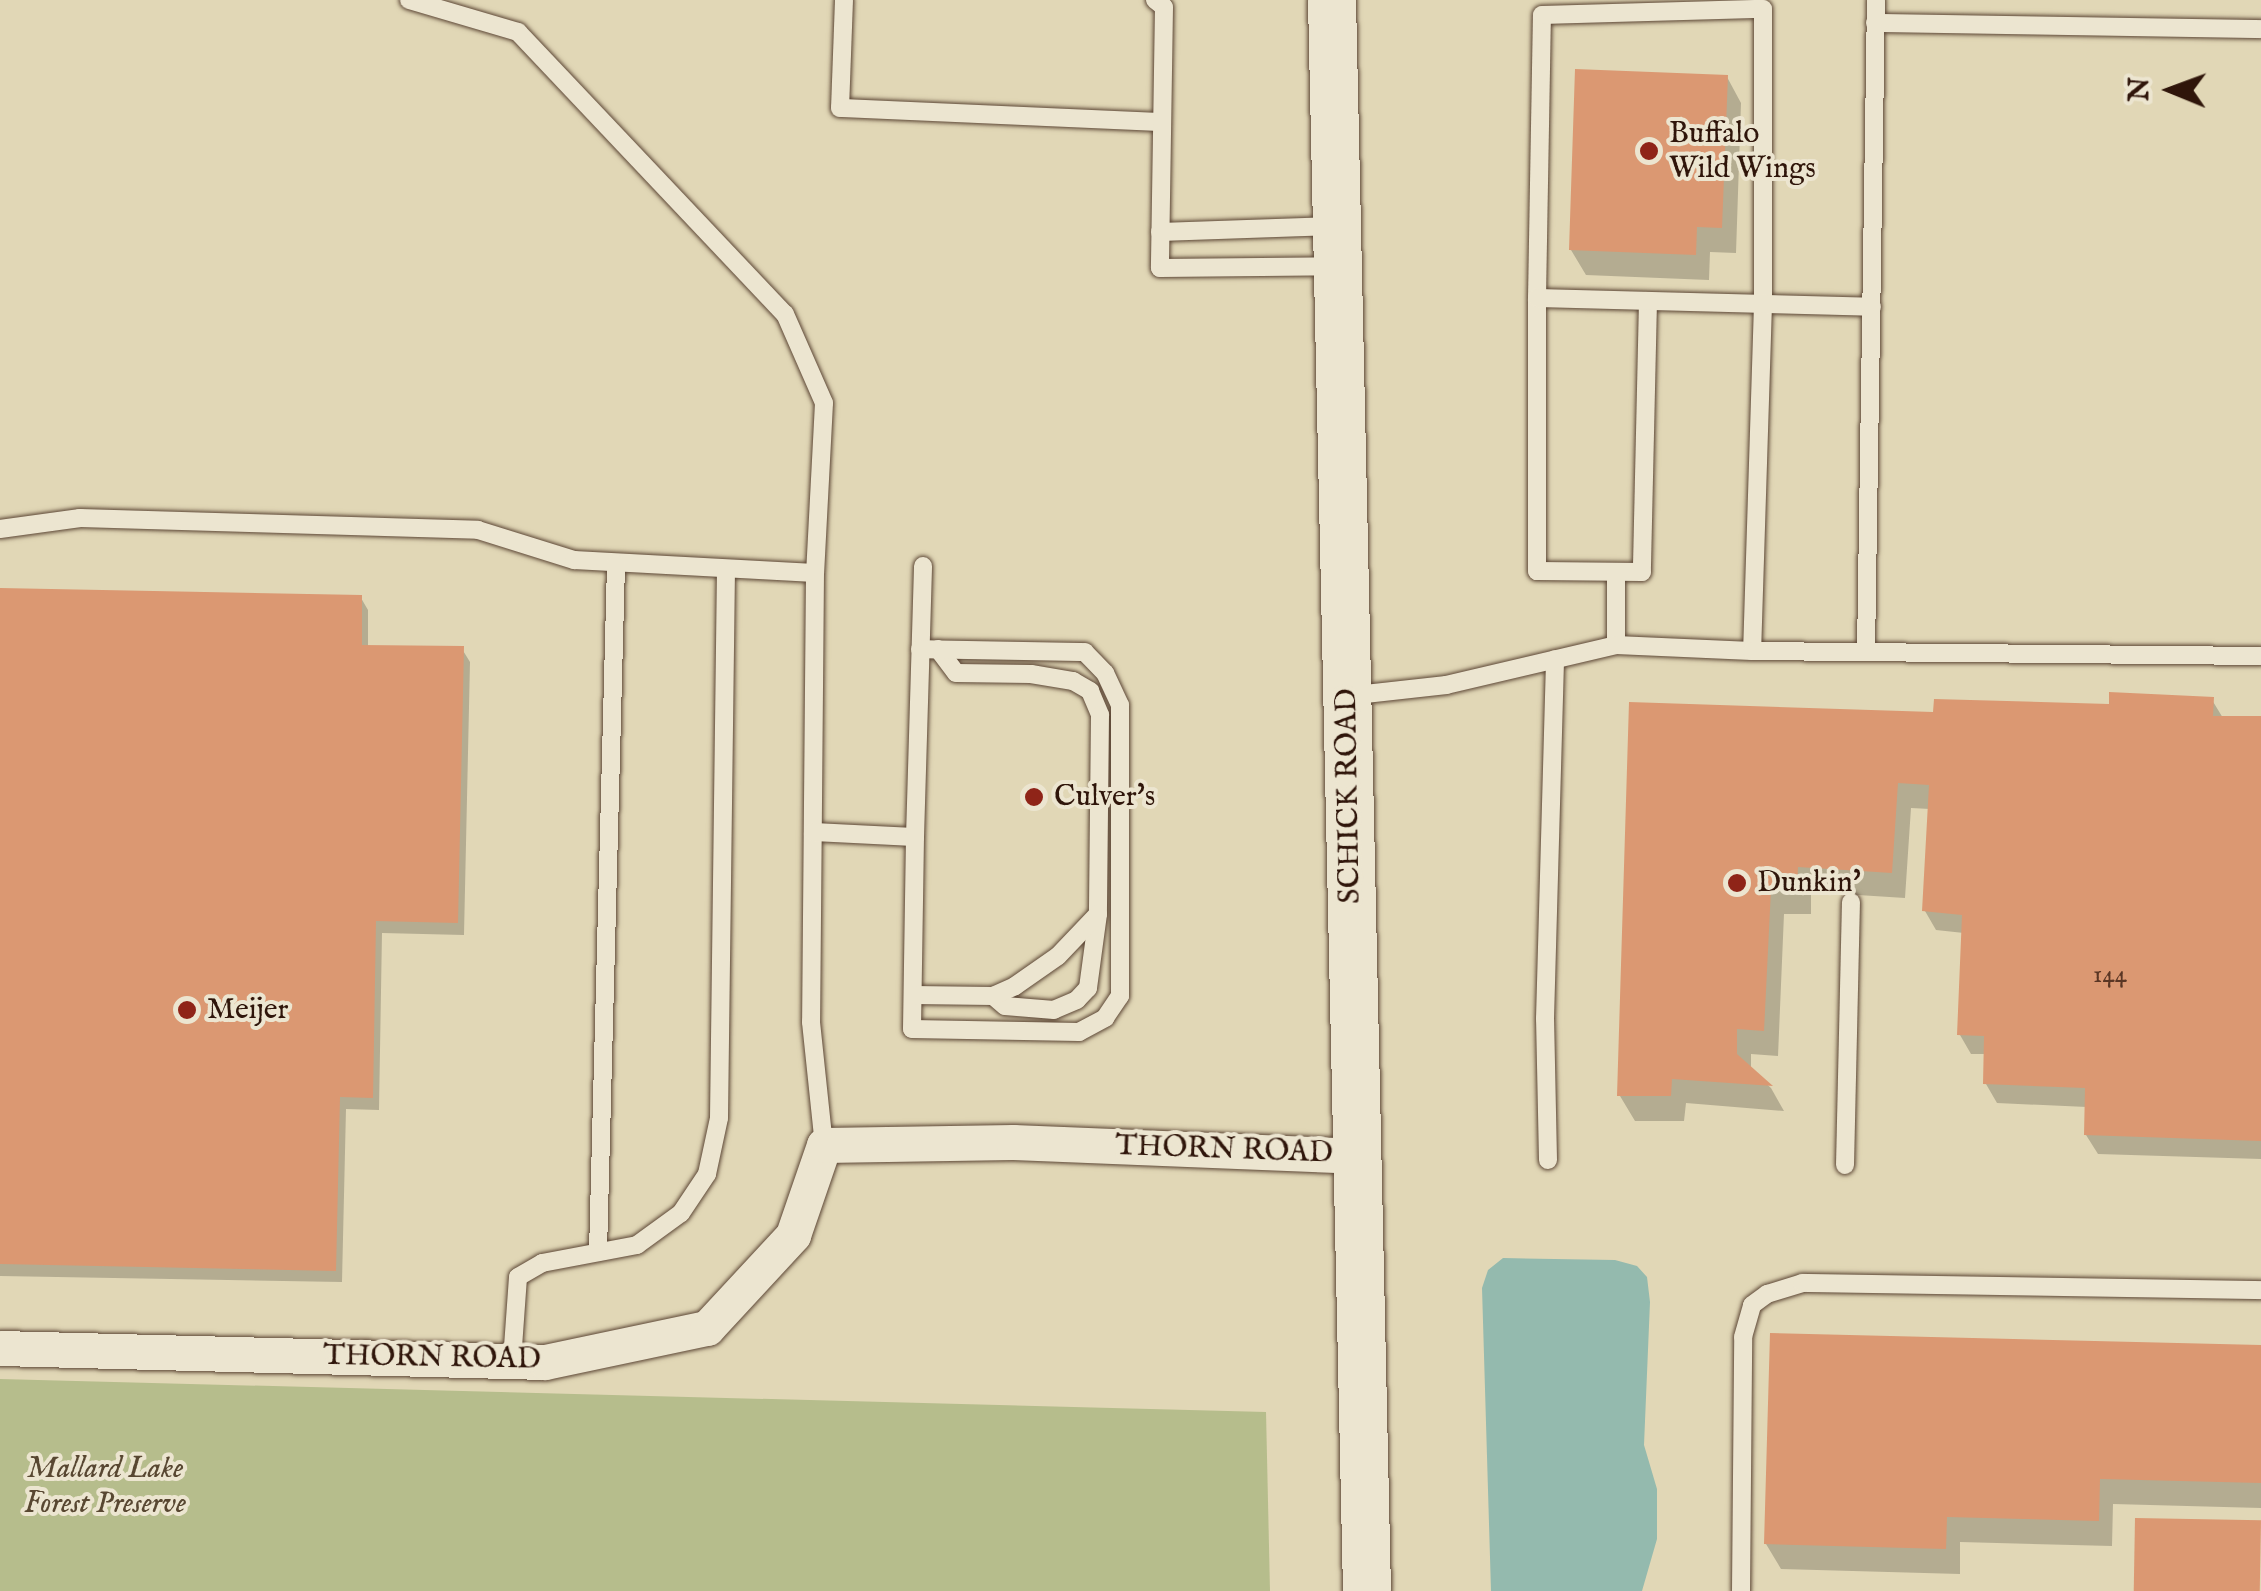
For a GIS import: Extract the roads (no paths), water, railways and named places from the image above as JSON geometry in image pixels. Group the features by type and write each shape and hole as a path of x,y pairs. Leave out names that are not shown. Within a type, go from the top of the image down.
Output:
{"street":[{"name":"SCHICK ROAD","path":"1332,0 1368,1591"},
{"name":"THORN ROAD","path":"0,1348 512,1362 561,1359 707,1328 792,1234 824,1145 1014,1142 1357,1156"}],"lane":[{"path":"409,0 518,32 785,314 824,403 816,573 811,1022 824,1145"},
{"path":"844,0 840,108 1162,122"},
{"path":"1155,0 1164,7 1160,268 1337,246"},
{"path":"1866,652 1876,0"},
{"path":"1648,301 1642,572 1537,571 1542,15 1763,9 1763,304 1752,652"},
{"path":"1876,23 2261,29"},
{"path":"1160,232 1337,246"},
{"path":"1537,298 1872,307"},
{"path":"0,530 80,518 478,530 574,560 726,572 816,573"},
{"path":"598,1252 616,564"},
{"path":"922,566 929,649 915,837 912,1029 1079,1032 1105,1018 1120,996 1120,705 1105,672 1085,652 929,649"},
{"path":"512,1362 518,1277 542,1263 636,1245 681,1213 707,1174 719,1118 726,572"},
{"path":"1616,572 1616,645"},
{"path":"1346,696 1446,685 1616,645 1752,652 2261,656"},
{"path":"929,649 956,674 1031,674 1073,681 1090,691 1100,716 1098,914 1094,968 1088,988 1078,1000 1054,1010 1005,1006 993,996"},
{"path":"1548,1160 1545,1018 1555,660"},
{"path":"813,832 915,837"},
{"path":"1846,1164 1851,902"},
{"path":"913,994 993,996 1032,976 1058,956 1098,914"},
{"path":"1741,1591 1744,1338 1752,1305 1767,1294 1802,1283 2261,1290"}],"water":[{"path":"1503,1258 1615,1260 1637,1266 1647,1277 1650,1302 1644,1445 1657,1489 1657,1539 1642,1591 1491,1591 1482,1288 1488,1270"}],"place":[{"name":"Buffalo Wild Wings","path":"1649,151"},
{"name":"Culver's","path":"1034,797"},
{"name":"Dunkin'","path":"1737,883"},
{"name":"Meijer","path":"187,1010"}],"park label":[{"name":"Mallard Lake Forest Preserve","path":"105,1486"}]}
